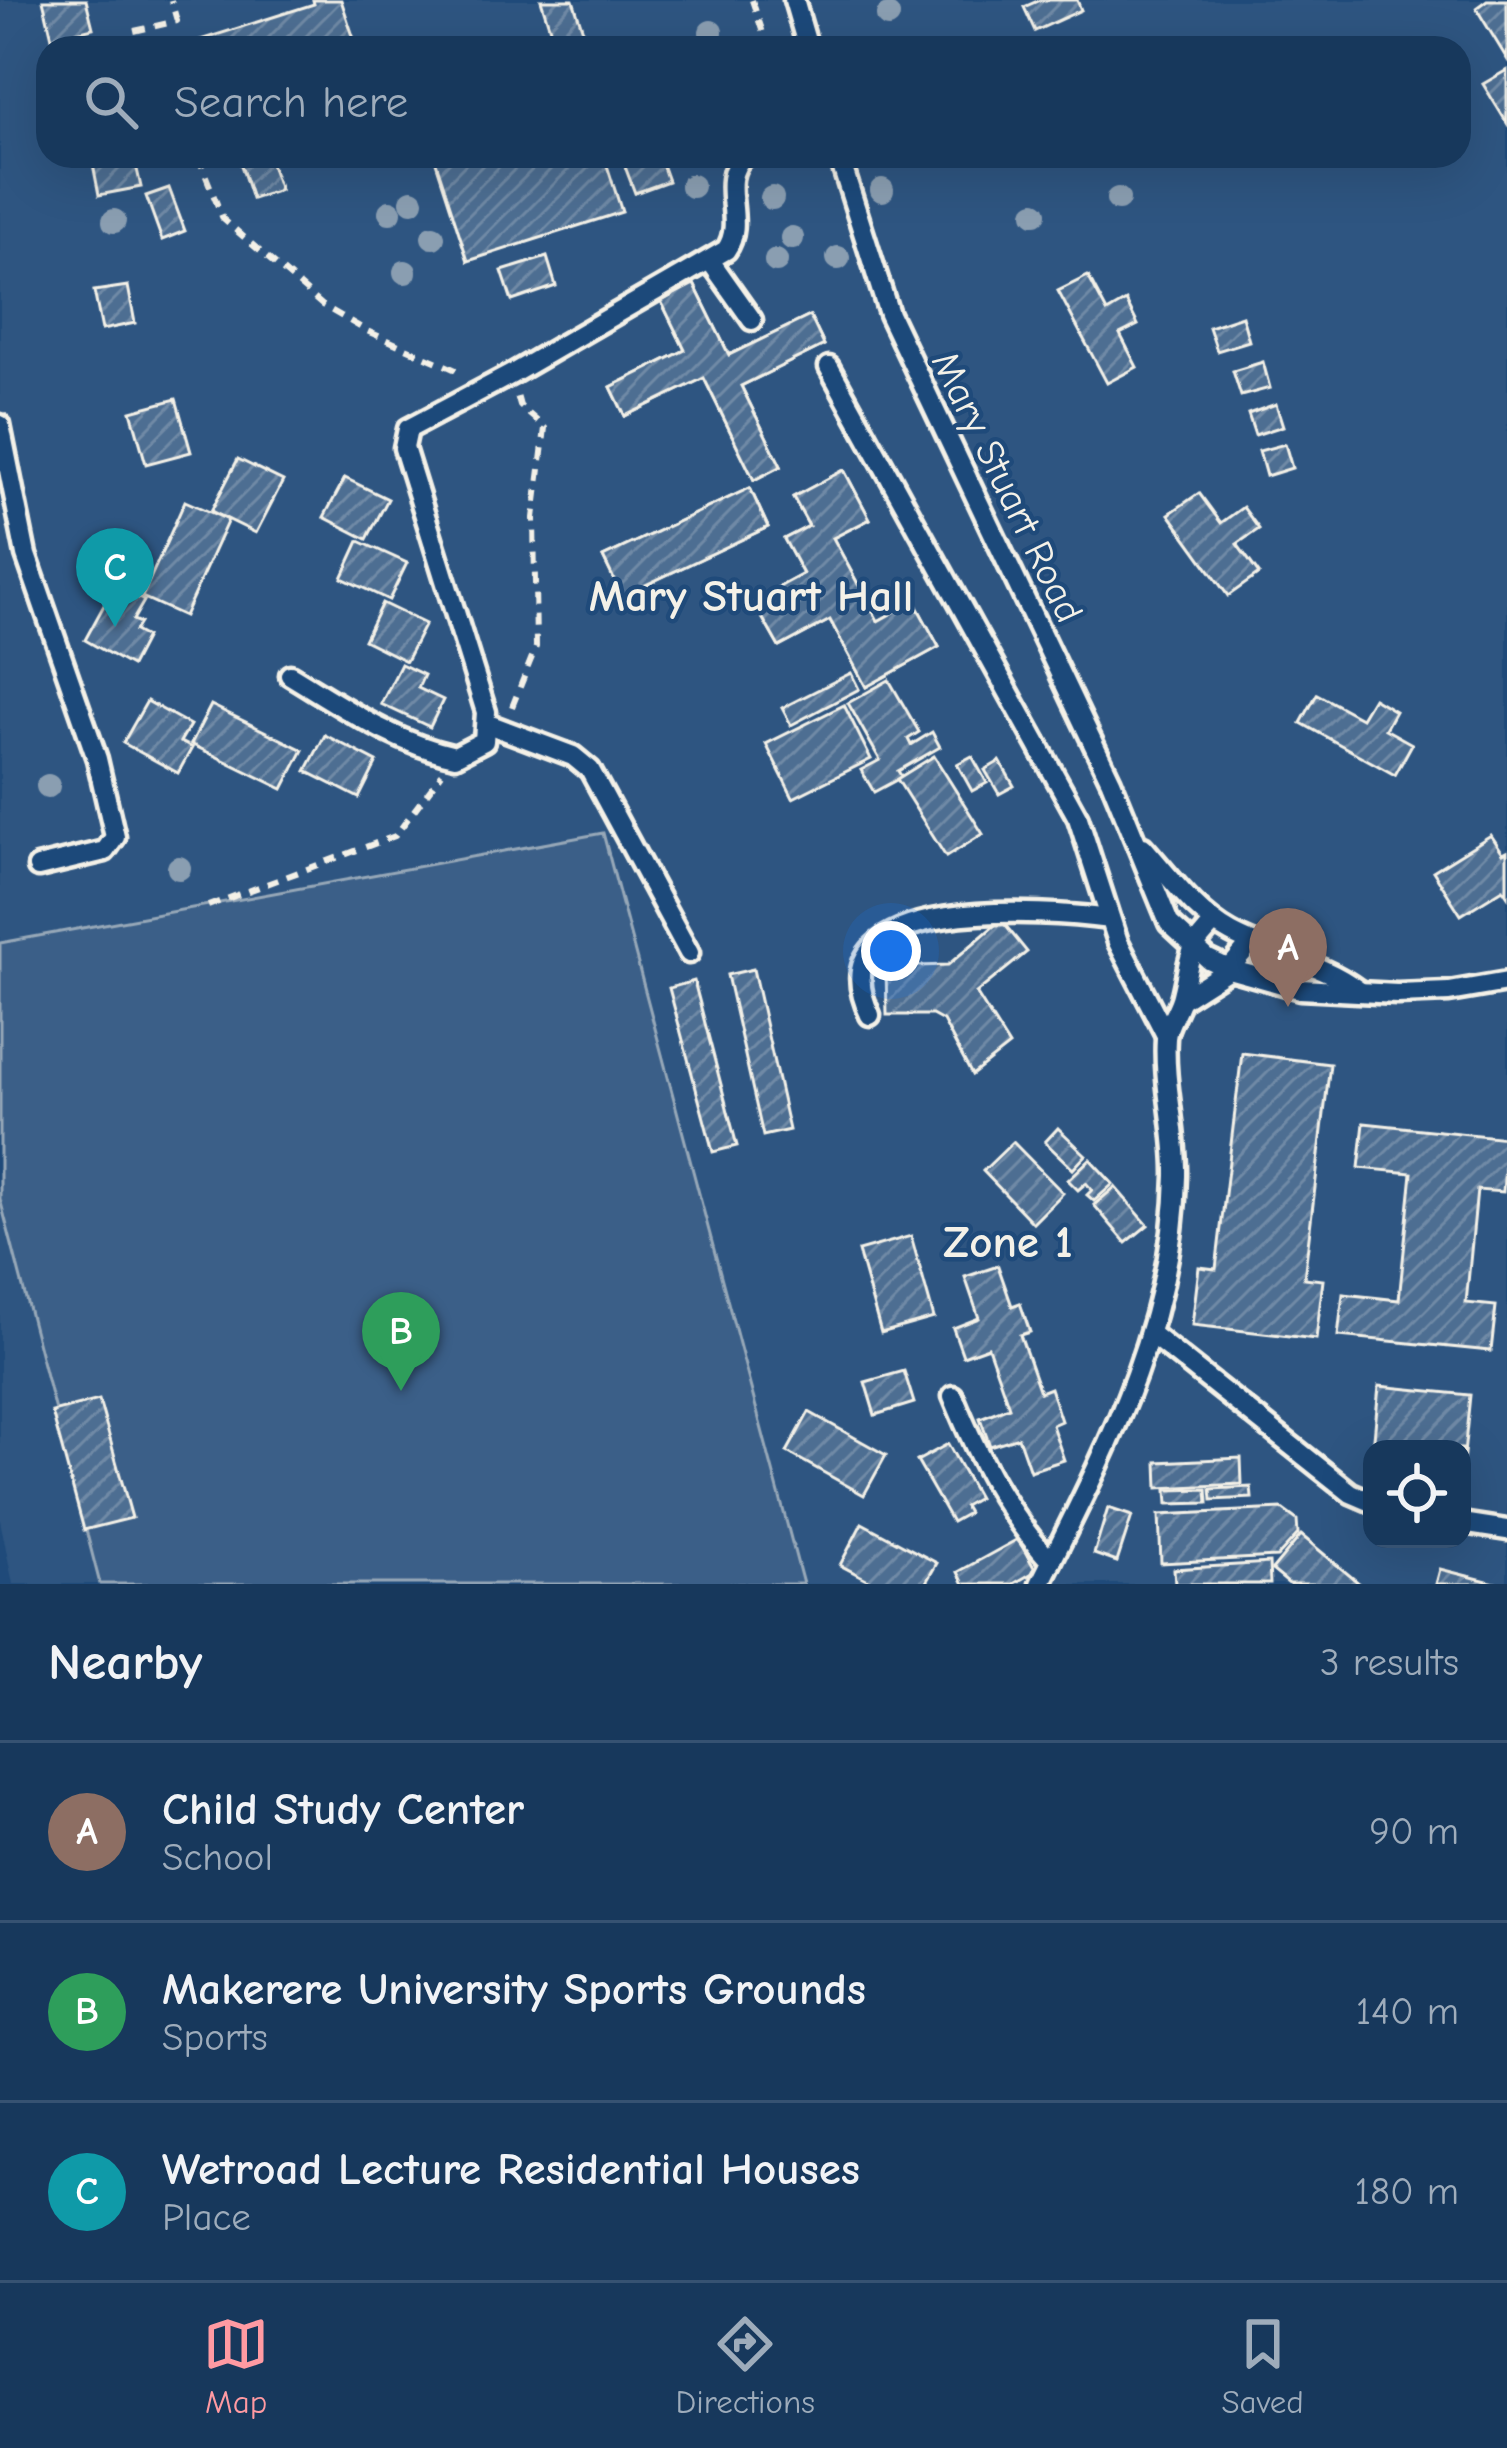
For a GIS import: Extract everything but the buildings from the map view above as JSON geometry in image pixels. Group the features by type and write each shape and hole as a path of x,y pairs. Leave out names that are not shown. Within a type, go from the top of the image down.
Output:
{"lane":[{"path":"794,0 804,36"},
{"path":"495,727 404,448 408,429 711,262 735,236 731,177 737,168"},
{"name":"Mary Stuart Road","path":"843,168 889,314 1135,838"},
{"path":"711,262 752,320"},
{"path":"830,367 1078,818 1127,963 1166,1035 1175,1132 1174,1211 1151,1334 1121,1422 1040,1584"},
{"path":"0,424 26,555 98,759 115,837 105,851 38,867"},
{"path":"290,675 419,747 455,756 484,741 495,727"},
{"path":"495,727 573,756 590,770 689,953"},
{"path":"1135,838 1214,923 1251,943 1315,963 1359,991"},
{"path":"1135,838 1168,923 1191,946 1229,969 1300,988 1359,991 1449,992 1507,982"},
{"path":"870,1016 862,988 866,962 874,949 906,927 940,917 996,911 1110,919"},
{"path":"1166,1035 1182,999 1191,946 1214,923"},
{"path":"1182,999 1229,969 1251,943"},
{"path":"1151,1334 1363,1498"},
{"path":"953,1396 983,1469 1016,1522 1051,1562"},
{"path":"1471,1524 1507,1530"}],"path":[{"path":"131,36 130,32 177,21 171,0"},
{"path":"752,0 764,36"},
{"path":"202,168 223,219 322,305 367,331 492,385"},
{"path":"495,727 536,647 534,518 545,428 520,406 512,374"},
{"path":"208,906 395,836 455,756"}],"shaded area":[{"path":"0,0 1507,0 1507,1584 13,1584 0,1520"},
{"path":"603,833 803,1584 100,1584 0,1199 0,943"}],"place":[{"name":"Wetroad Lecture Residential Houses","path":"115,627"},
{"name":"Child Study Center","path":"1288,1007"},
{"name":"Makerere University Sports Grounds","path":"401,1391"}],"district":[{"name":"Mary Stuart Hall","path":"751,596"},
{"name":"Zone 1","path":"1008,1242"}]}
